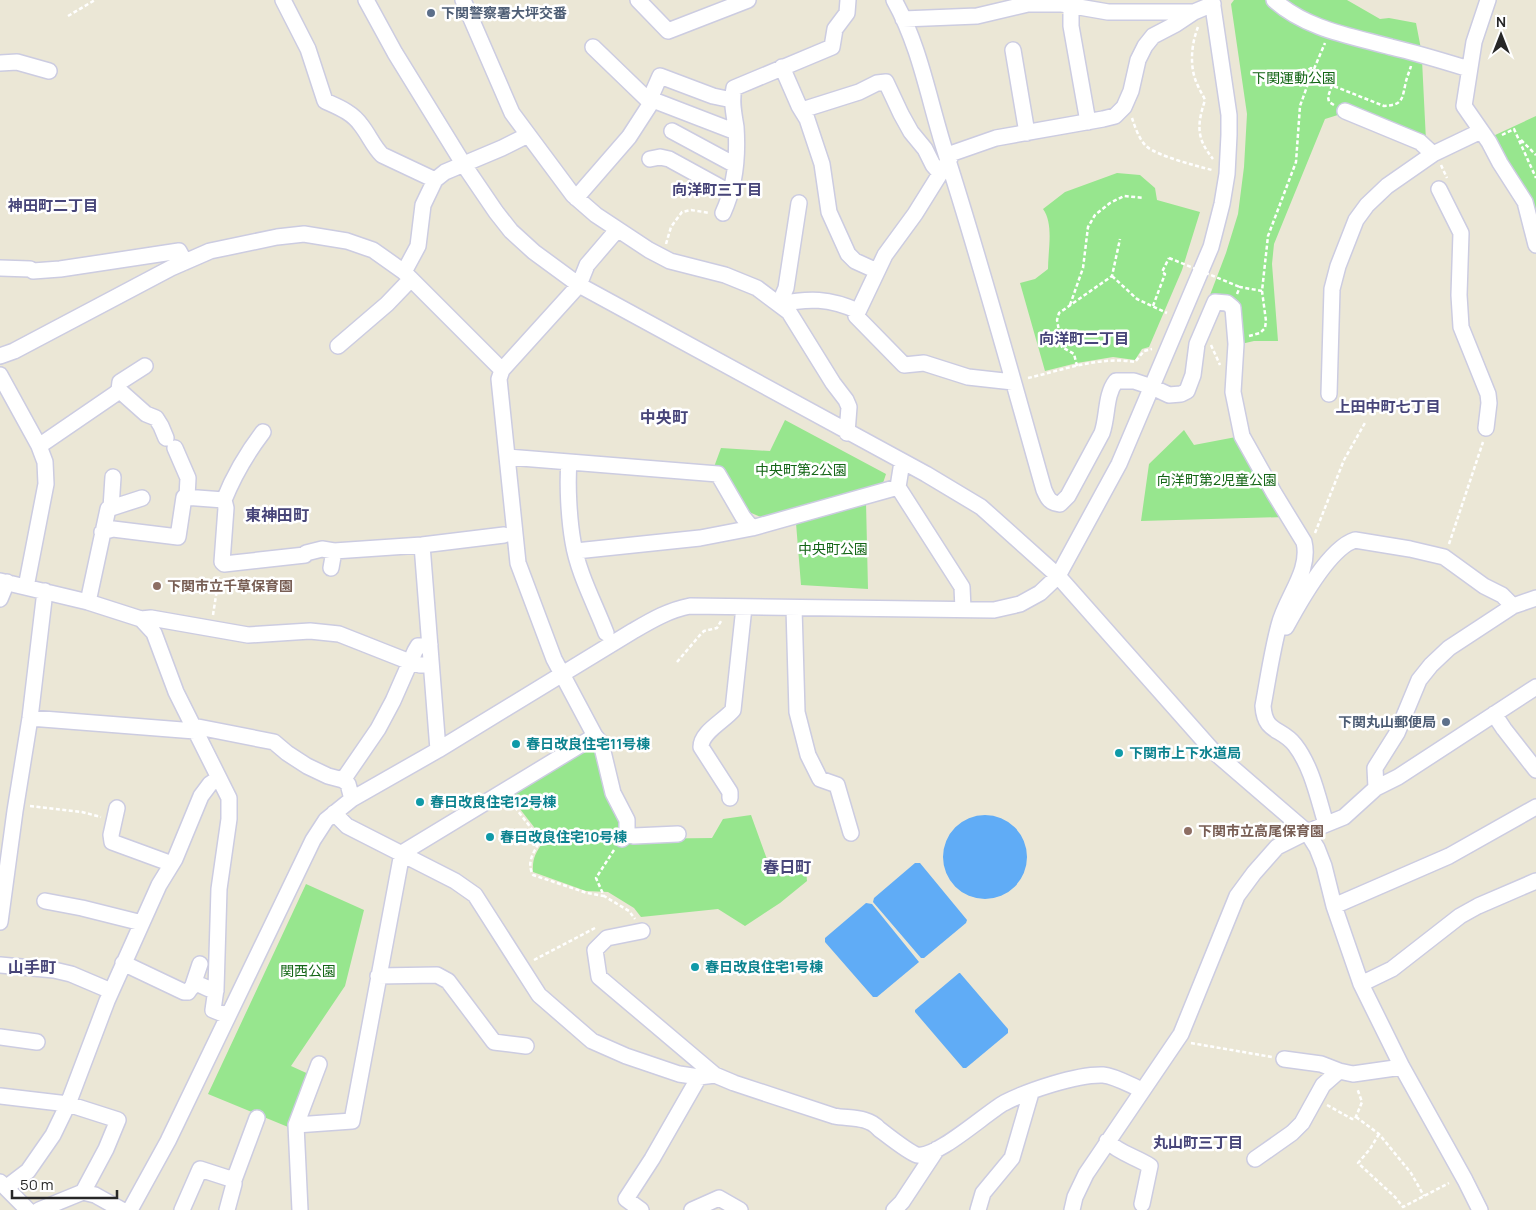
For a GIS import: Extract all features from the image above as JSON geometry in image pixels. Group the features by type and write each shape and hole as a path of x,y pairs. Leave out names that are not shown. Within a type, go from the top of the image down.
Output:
{"street":[{"path":"283,0 308,49 325,101 350,114 361,124 376,149 382,155 435,180"},
{"path":"366,0 395,53 464,165 512,232 534,252 579,285 926,474 980,508 1058,576 1213,751 1306,832 1317,848 1324,866 1334,906 1361,984 1402,1067 1480,1210"},
{"path":"463,0 512,113 576,198 617,230 662,257 670,261 725,275 757,288 789,312 833,383 846,400 849,407 847,432"},
{"path":"638,0 668,31 748,0"},
{"path":"723,213 731,193 735,165 736,132 732,100 734,88 832,47 835,29 847,12 848,0"},
{"path":"894,0 903,19 923,75 944,166 994,312 1048,500 1060,504 1068,496 1102,433 1106,423 1111,388 1116,381 1134,381 1152,387 1169,396 1187,391 1193,375 1197,344 1215,302 1227,303 1234,308 1236,344 1234,392 1242,436 1304,542 1306,550 1305,564 1287,601 1279,626 1263,706 1263,717 1270,727 1292,742 1306,764 1326,824"},
{"path":"1274,0 1298,17 1330,31 1469,69"},
{"path":"1488,0 1474,42 1464,106 1525,202 1536,245"},
{"path":"1013,382 968,377 924,363 904,365 856,316 885,255 915,214 954,153 987,141 1115,116 1124,107 1131,91 1136,67 1145,46 1153,36 1176,24 1197,17 1213,2"},
{"path":"130,1210 168,1141 313,840 326,820 352,799 438,750 633,631 663,614 677,609 690,606 994,610 1020,604 1040,593 1058,576 1119,464 1211,247 1222,204 1226,174 1229,115 1213,2"},
{"path":"903,19 977,16 1028,4 1062,4 1108,12 1197,17"},
{"path":"1070,5 1071,26 1088,122"},
{"path":"593,47 650,102"},
{"path":"1013,50 1027,133"},
{"path":"0,63 17,62 49,71"},
{"path":"782,67 807,118 822,164 829,212 848,254 856,261 877,271"},
{"path":"576,198 629,137 650,102 660,76 713,96 732,100"},
{"path":"802,110 859,92 877,83 886,82 911,132 925,149 933,165 944,166"},
{"path":"650,102 653,100 736,132"},
{"path":"1341,109 1420,142 1433,154"},
{"path":"672,131 735,165"},
{"path":"1329,394 1332,289 1341,258 1356,220 1367,205 1387,186 1433,154 1481,131"},
{"path":"338,346 387,304 407,276 418,246 423,205 435,180 445,172 528,135"},
{"path":"650,159 660,157 669,159 731,193"},
{"path":"1439,189 1461,233 1459,311 1462,327 1488,394 1489,403 1486,428"},
{"path":"778,304 786,288 799,203"},
{"path":"617,230 587,265 579,285 502,370 499,379 499,391 518,563 554,659 595,736 601,743 613,793 627,820 624,836 678,834"},
{"path":"0,356 14,351 171,268 210,251 277,237 304,234 331,238 373,250 407,276 502,370"},
{"path":"0,268 30,269 33,271 70,268 179,250 184,262"},
{"path":"778,304 817,299 858,311"},
{"path":"39,446 119,390 120,382 145,366"},
{"path":"0,375 39,446 45,462 46,484 26,586"},
{"path":"119,390 146,414 156,418 188,478 187,497"},
{"path":"263,432 240,466 224,500 226,508 222,562 224,564 322,550 334,551 422,545 504,535"},
{"path":"507,457 718,474 743,517 752,528"},
{"path":"569,462 568,475 573,543 606,633"},
{"path":"902,462 898,487 962,588 962,609"},
{"path":"112,508 113,477"},
{"path":"576,551 700,538 752,528 898,487"},
{"path":"102,532 113,530 178,537 184,497 224,500"},
{"path":"88,602 108,509 142,498"},
{"path":"1274,648 1300,600 1334,554 1355,540 1410,548 1444,557 1484,586 1502,595 1513,606"},
{"path":"422,545 438,750"},
{"path":"331,568 334,551"},
{"path":"0,599 3,581 88,602 141,619 152,618 248,634 310,631 339,634 410,662 420,665 431,665"},
{"path":"0,922 10,809 30,718 45,591"},
{"path":"1376,788 1375,768 1397,733 1419,680 1431,665 1449,648 1513,606 1536,598"},
{"path":"730,798 730,792 701,747 701,743 705,736 733,710 744,607"},
{"path":"794,608 797,712 803,738 808,755 818,776 824,781 837,785 851,833"},
{"path":"141,619 154,633 176,692 229,798 230,808 219,889 216,991 213,1010 228,1016"},
{"path":"343,780 378,729 418,646 430,644"},
{"path":"1072,1210 1075,1197 1086,1174 1182,1034 1236,896 1277,847 1306,832 1344,817 1376,788 1398,777 1536,687"},
{"path":"1494,714 1536,770"},
{"path":"30,718 194,728 274,742 307,766 328,776 343,780 348,784 352,799"},
{"path":"296,1125 352,1121 402,853 595,736"},
{"path":"28,1210 3,1185 28,1170 53,1135 68,1104 112,991 159,885 172,864 201,796 210,784 218,778"},
{"path":"1334,906 1449,856 1536,807"},
{"path":"334,813 347,826 455,881 475,895 538,995 592,1041 663,1070 699,1077 715,1075"},
{"path":"116,814 112,842 164,863 172,864"},
{"path":"1361,984 1392,969 1466,913 1536,881"},
{"path":"45,902 82,908 142,923"},
{"path":"639,926 607,938 595,950 599,977 715,1075 834,1116 866,1120 874,1123 879,1129 916,1154 925,1154 937,1149 1004,1103 1056,1082 1104,1075 1142,1090"},
{"path":"124,963 184,992 188,992 193,985 196,971 200,964"},
{"path":"0,965 54,970 72,974 112,991"},
{"path":"378,976 437,975 448,981 494,1042 526,1046"},
{"path":"193,985 200,985 216,991"},
{"path":"0,1037 37,1042"},
{"path":"1284,1059 1321,1064 1353,1074 1402,1067"},
{"path":"300,1210 296,1125 319,1064"},
{"path":"1254,1159 1292,1133 1302,1123 1322,1085 1339,1071"},
{"path":"641,1210 626,1199 652,1159 699,1077"},
{"path":"978,1210 983,1192 1012,1158 1031,1093"},
{"path":"0,1096 68,1104 118,1120 106,1149 83,1192"},
{"path":"227,1210 234,1180 257,1118"},
{"path":"1107,1141 1116,1149 1138,1158 1150,1166 1142,1204"},
{"path":"894,1210 902,1202 937,1149"},
{"path":"182,1210 200,1169 234,1180"},
{"path":"39,1210 83,1192 95,1195 122,1210"},
{"path":"692,1210 719,1198 740,1210"}],"path":[{"path":"68,16 95,0"},
{"path":"1197,17 1192,52 1193,68 1197,84 1206,100 1201,112 1200,132 1203,145 1213,159"},
{"path":"1314,69 1330,31"},
{"path":"1309,80 1313,81 1316,79 1384,106 1393,105 1399,103 1404,96 1411,64 1411,52"},
{"path":"1309,80 1306,78 1306,72 1309,69 1314,69"},
{"path":"1314,69 1317,73 1316,79"},
{"path":"1245,337 1260,333 1265,328 1262,291 1268,236 1296,162 1300,106 1309,80"},
{"path":"1332,85 1329,92 1329,102 1341,109"},
{"path":"1124,107 1130,112 1140,139 1156,154 1212,170"},
{"path":"1514,128 1536,178"},
{"path":"1518,138 1536,155"},
{"path":"1433,154 1449,181 1439,189"},
{"path":"1070,306 1083,268 1088,227 1095,215 1110,203 1124,196 1144,198"},
{"path":"662,257 671,227 682,212 691,210 723,213"},
{"path":"1077,366 1074,354 1062,347 1057,320 1059,313 1112,276 1120,239"},
{"path":"1153,306 1165,274 1162,272 1169,258 1240,287 1262,291"},
{"path":"1112,276 1137,298 1168,314"},
{"path":"1204,327 1222,369"},
{"path":"1013,382 1077,366 1115,360 1135,362 1144,351 1153,349"},
{"path":"1306,550 1318,529 1344,460 1366,421"},
{"path":"1444,557 1475,469 1486,428"},
{"path":"208,627 212,620 222,562"},
{"path":"677,662 700,634 704,631 718,628 722,617"},
{"path":"504,790 540,841 530,861 532,875 587,893 604,896 629,911 639,926"},
{"path":"10,809 116,814"},
{"path":"604,896 596,878 624,836"},
{"path":"521,967 603,924"},
{"path":"1178,1038 1194,1044 1284,1059"},
{"path":"1315,1098 1352,1120 1355,1120 1362,1102"},
{"path":"1356,1117 1379,1134 1411,1173 1424,1196"},
{"path":"1379,1134 1370,1149 1358,1163 1395,1197 1403,1207 1449,1183"}],"green space":[{"name":"下関運動公園","path":"1234,0 1265,0 1279,13 1422,60 1426,141 1341,114 1325,119 1274,244 1272,264 1278,341 1254,341 1241,344 1236,304 1210,295 1238,214 1244,167 1247,114 1231,4"},
{"path":"1286,0 1347,0 1380,19 1389,18 1416,23 1421,49 1323,20 1295,7"},
{"path":"1536,116 1536,219 1530,199 1493,136"},
{"path":"1117,173 1140,175 1155,188 1157,200 1200,212 1182,270 1149,347 1142,349 1135,360 1113,357 1045,371 1020,283 1035,279 1048,269 1050,238 1048,222 1043,209 1065,192"},
{"name":"中央町第2公園","path":"785,420 886,474 883,483 763,518 749,512 723,467 714,467 721,448 770,451"},
{"name":"向洋町第2児童公園","path":"1184,430 1194,445 1236,437 1284,517 1141,521 1149,464"},
{"name":"中央町公園","path":"866,502 868,589 801,585 796,523"},
{"path":"592,744 597,745 631,839 712,838 723,819 751,815 772,873 806,869 807,881 780,903 745,926 718,909 641,917 634,908 608,892 586,891 533,872 535,856 543,842 513,800 514,790"},
{"name":"関西公園","path":"306,884 364,910 345,986 291,1066 313,1076 293,1129 208,1094"}],"water":[{"path":"985,815 1008,822 1020,834 1027,857 1020,880 1008,892 985,899 962,892 950,880 943,857 950,834 962,822"},
{"path":"915,863 920,863 967,920 966,923 924,958 921,958 873,902 874,898"},
{"path":"866,903 872,904 919,962 877,997 873,997 825,942 825,938"},
{"path":"959,973 1008,1029 1008,1033 966,1068 963,1068 915,1012"}],"place":[{"name":"下関警察署大坪交番","path":"431,13"},
{"name":"下関市立千草保育園","path":"157,586"},
{"name":"下関丸山郵便局","path":"1446,722"},
{"name":"春日改良住宅11号棟","path":"516,744"},
{"name":"下関市上下水道局","path":"1119,753"},
{"name":"春日改良住宅12号棟","path":"420,802"},
{"name":"下関市立高尾保育園","path":"1188,831"},
{"name":"春日改良住宅10号棟","path":"490,837"},
{"name":"春日改良住宅1号棟","path":"695,967"}],"district":[{"name":"向洋町三丁目","path":"717,190"},
{"name":"神田町二丁目","path":"53,206"},
{"name":"向洋町二丁目","path":"1084,339"},
{"name":"上田中町七丁目","path":"1388,407"},
{"name":"中央町","path":"664,417"},
{"name":"東神田町","path":"277,515"},
{"name":"春日町","path":"787,867"},
{"name":"山手町","path":"32,967"},
{"name":"丸山町三丁目","path":"1198,1143"}]}
